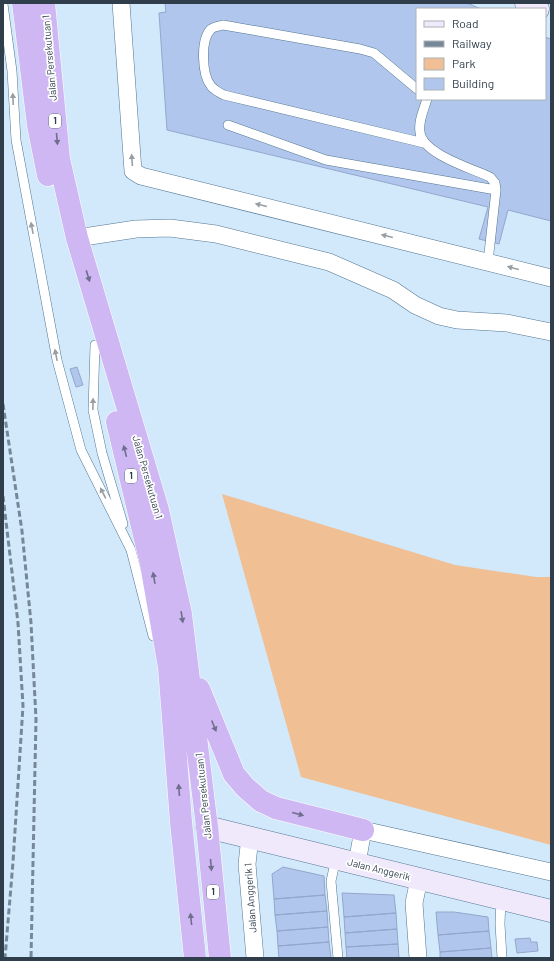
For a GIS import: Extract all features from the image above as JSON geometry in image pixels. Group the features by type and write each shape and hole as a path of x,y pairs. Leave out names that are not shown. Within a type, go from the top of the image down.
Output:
{"highway":[{"name":"Jalan Persekutuan 1","path":"23,3 38,125 62,241 112,402 151,564 169,667 181,822 195,958"},
{"name":"Jalan Persekutuan 1","path":"44,3 59,159 77,238 158,510 181,614 207,827 220,958"},
{"path":"188,664 234,774 245,787 261,801 276,808 363,830"}],"street":[{"path":"121,3 133,171 141,176 551,278"},
{"path":"526,3 536,8"},
{"path":"77,238 136,229 170,228 216,234 329,262 393,290 416,305 439,316 457,320 507,323 551,332"},
{"name":"Jalan Anggerik","path":"207,827 551,911"},
{"path":"357,864 363,830 551,872"},
{"name":"Jalan Anggerik 1","path":"250,837 246,864 255,958"},
{"path":"418,958 414,903 419,879"}],"lane":[{"path":"3,4 12,71 16,140 56,360 81,450 131,550"},
{"path":"416,88 374,53 360,49 223,24 211,29 206,38 203,54 204,73 211,87 224,95 424,143 435,152 490,178 495,183 496,190 488,262"},
{"path":"424,143 420,133 427,100"},
{"path":"228,126 326,160 496,190"},
{"path":"95,345 93,410 102,453 131,550 152,632 174,731"},
{"path":"336,858 331,881 338,958"},
{"path":"501,899 500,924 502,958"}],"green space":[{"path":"222,494 455,565 536,577 551,577 551,845 301,777"}],"building":[{"path":"165,3 467,3 479,8 416,8 416,100 546,100 546,37 551,39 551,221 508,210 499,244 479,239 488,207 167,130 159,13 166,12"},
{"path":"77,367 83,385 76,387 70,369"},
{"path":"283,867 324,876 325,895 274,899 272,874"},
{"path":"342,893 394,895 396,913 344,917"},
{"path":"325,895 327,911 275,915 274,899"},
{"path":"327,911 328,927 277,931 275,915"},
{"path":"436,912 454,912 488,917 489,931 438,935"},
{"path":"396,913 397,929 345,933 344,917"},
{"path":"328,927 329,942 278,946 277,931"},
{"path":"397,929 398,944 346,947 345,933"},
{"path":"489,931 491,948 440,952 438,935"},
{"path":"530,938 531,942 537,942 538,951 517,953 515,939"},
{"path":"329,942 331,958 279,958 278,946"},
{"path":"398,944 399,958 347,958 346,947"},
{"path":"491,948 492,958 440,958 440,952"}],"railway":[{"path":"3,404 22,531 31,623 36,719 31,958"},
{"path":"3,496 18,623 23,706 5,958"}]}
